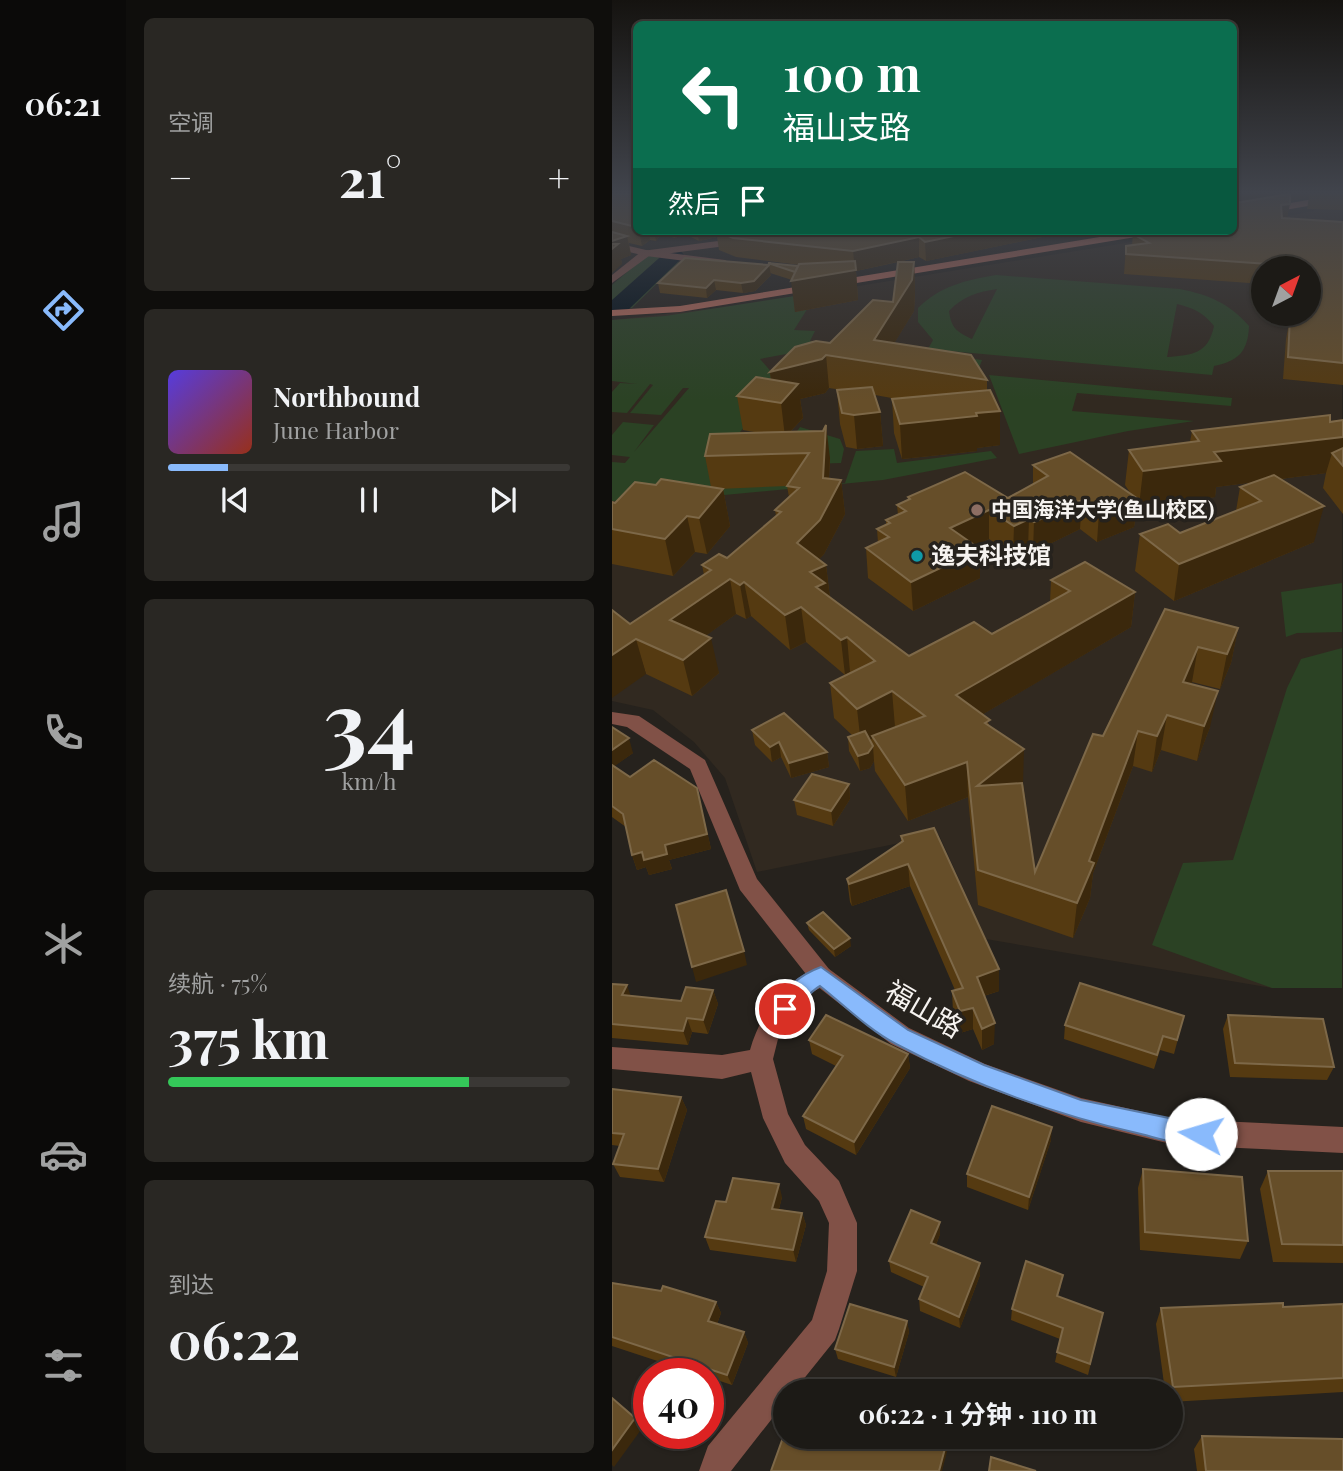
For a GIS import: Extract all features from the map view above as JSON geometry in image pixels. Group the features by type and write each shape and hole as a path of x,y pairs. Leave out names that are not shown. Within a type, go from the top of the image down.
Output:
{"main road":[{"path":"612,313 680,309 971,263"}],"street":[{"path":"612,280 634,263"},
{"path":"724,263 734,264"},
{"path":"825,274 877,279"},
{"name":"福山路","path":"612,718 632,721 698,765 748,884 821,976 900,1036 978,1073 1081,1110 1176,1132 1342,1140"},
{"path":"715,1471 720,1458 824,1329 842,1271 843,1223 829,1191 795,1154 776,1118 760,1059 768,1030 801,987 821,976"},
{"path":"612,1058 722,1067 760,1059"}],"shaded area":[{"name":"中国海洋大学(鱼山校区)","path":"1003,263 1251,263 1251,326 1321,326 1321,263 1342,263 1342,988 1272,988 986,939 939,835 757,872 725,778 694,742 653,710 612,701 612,320 728,307"}],"green space":[{"path":"638,263 678,263 632,308 612,309 612,285"},
{"path":"996,275 1190,291 1218,301 1234,311 1249,326 1246,343 1235,358 1214,366 1212,375 928,349 933,340 918,322 918,308 944,289","holes":["997,289 972,339 956,329 951,322 949,311 954,306 971,296","1177,304 1197,311 1214,326 1203,348 1192,354 1167,357"]},
{"path":"801,295 811,303 794,330 815,331 810,341 896,348 982,360 979,368 813,349 760,359 782,384 740,432 791,440 800,427 840,439 844,449 841,463 716,467 828,485 845,483 856,451 894,449 897,463 991,451 997,458 883,480 682,499 612,501 612,462 625,463 630,457 612,455 612,435 623,422 654,425 634,452 689,388 683,388 661,415 630,413 653,385 650,384 627,413 612,412 612,392 620,383 637,384 612,381 612,320 665,316"},
{"path":"989,375 1232,398 1231,406 1077,393 1072,411 1194,421 1128,431 1019,454"},
{"path":"1342,583 1342,632 1297,633 1286,637 1281,592"},
{"path":"1342,648 1342,988 1272,988 1152,945 1183,863 1233,860 1287,688 1301,659"}],"building":[{"path":"680,263 769,265 754,281 741,283 714,280 706,288 658,283"},
{"path":"768,263 798,266 795,272"},
{"path":"855,263 856,270 791,281 799,264"},
{"path":"898,263 914,263 912,280 874,340 971,355 987,380 826,355 822,359 770,372 795,347 816,341 830,343 873,300 893,302"},
{"path":"1321,263 1343,263 1343,363 1288,357 1290,326 1321,326"},
{"path":"756,377 798,384 781,403 737,396"},
{"path":"872,387 880,412 854,415 842,413 837,390"},
{"path":"990,390 1000,411 900,424 892,399"},
{"path":"1330,415 1330,422 1343,420 1343,437 1214,452 1221,461 1143,471 1129,450 1199,441 1192,431"},
{"path":"826,425 823,478 841,480 820,520 797,543 826,565 810,572 825,583 816,587 909,656 974,622 992,634 1070,591 1051,580 1085,562 1135,592 956,695 990,720 985,723 1024,749 977,786 1022,783 1035,872 1093,734 1103,736 1165,609 1238,628 1227,654 1198,647 1183,682 1218,691 1204,726 1167,715 1157,736 1138,731 1089,861 1094,863 1077,903 978,870 967,762 905,785 872,736 925,716 892,691 857,709 830,683 875,661 847,637 841,640 801,607 785,615 744,582 740,585 730,579 670,620 711,638 683,660 636,639 612,655 612,610 630,624 711,570 702,565 719,554 727,558 781,512 775,510 799,488 787,486 809,453 705,456 710,434 823,431"},
{"path":"1343,448 1343,466 1332,453"},
{"path":"1070,452 1138,499 1099,513 1082,500 1034,522 1029,519 1014,526 989,510 950,528 980,549 911,582 866,548 889,537 877,529 890,523 886,520 906,511 897,505 910,499 908,497 965,472 1008,498 1048,476 1033,465"},
{"path":"1274,475 1324,506 1179,564 1140,534 1168,524 1180,533 1261,501 1240,487"},
{"path":"661,479 723,489 699,518 687,516 665,539 612,529 612,502 615,503 635,482 656,485"},
{"path":"784,713 827,752 789,763 779,742 770,747 752,730"},
{"path":"612,727 629,738 612,750"},
{"path":"865,731 873,746 868,753 858,756 848,737"},
{"path":"654,760 697,788 707,834 665,845 667,854 644,860 642,852 632,855 623,814 612,806 612,765 630,777"},
{"path":"812,774 849,784 831,811 794,800"},
{"path":"934,828 999,969 977,977 995,1023 982,1029 973,1008 960,1011 952,991 963,988 908,864 849,884 847,879 903,841 901,836"},
{"path":"726,890 744,951 692,967 676,905"},
{"path":"823,912 850,938 834,949 807,923"},
{"path":"1080,983 1184,1016 1177,1040 1163,1036 1157,1055 1065,1025"},
{"path":"612,984 627,985 622,995 681,1001 686,987 713,990 703,1020 687,1018 683,1031 612,1024"},
{"path":"826,1015 908,1054 854,1142 803,1116 843,1056 809,1040"},
{"path":"1228,1015 1323,1019 1334,1067 1235,1063"},
{"path":"612,1089 681,1097 658,1169 613,1164 624,1134 612,1133"},
{"path":"992,1106 1052,1127 1029,1197 967,1174"},
{"path":"1143,1169 1242,1177 1248,1241 1145,1232"},
{"path":"1268,1171 1343,1171 1343,1245 1282,1244"},
{"path":"733,1178 779,1184 772,1209 802,1213 793,1250 705,1237 716,1201 726,1202"},
{"path":"911,1210 940,1222 931,1243 980,1263 959,1317 919,1299 928,1277 889,1261"},
{"path":"1026,1261 1063,1275 1057,1296 1103,1313 1090,1364 1057,1352 1063,1328 1012,1309"},
{"path":"612,1283 661,1291 663,1286 716,1302 708,1321 744,1332 727,1375 724,1374 724,1358 676,1358 612,1337"},
{"path":"1283,1303 1283,1307 1343,1304 1343,1378 1183,1386 1183,1379 1172,1379 1161,1308"},
{"path":"850,1304 907,1321 894,1367 835,1349"},
{"path":"612,1398 633,1416 633,1421 612,1450"},
{"path":"1202,1436 1343,1439 1343,1471 1206,1471"},
{"path":"779,1449 945,1449 939,1471 771,1471"},
{"path":"991,1457 1036,1471 989,1471"}],"waterway":[{"path":"620,305 666,263"}],"place":[{"name":"中国海洋大学(鱼山校区)","path":"977,510"},
{"name":"逸夫科技馆","path":"917,556"}],"route":[{"path":"785,1009 801,987 821,976 900,1036 978,1073 1081,1110 1176,1132 1201,1134"}]}
